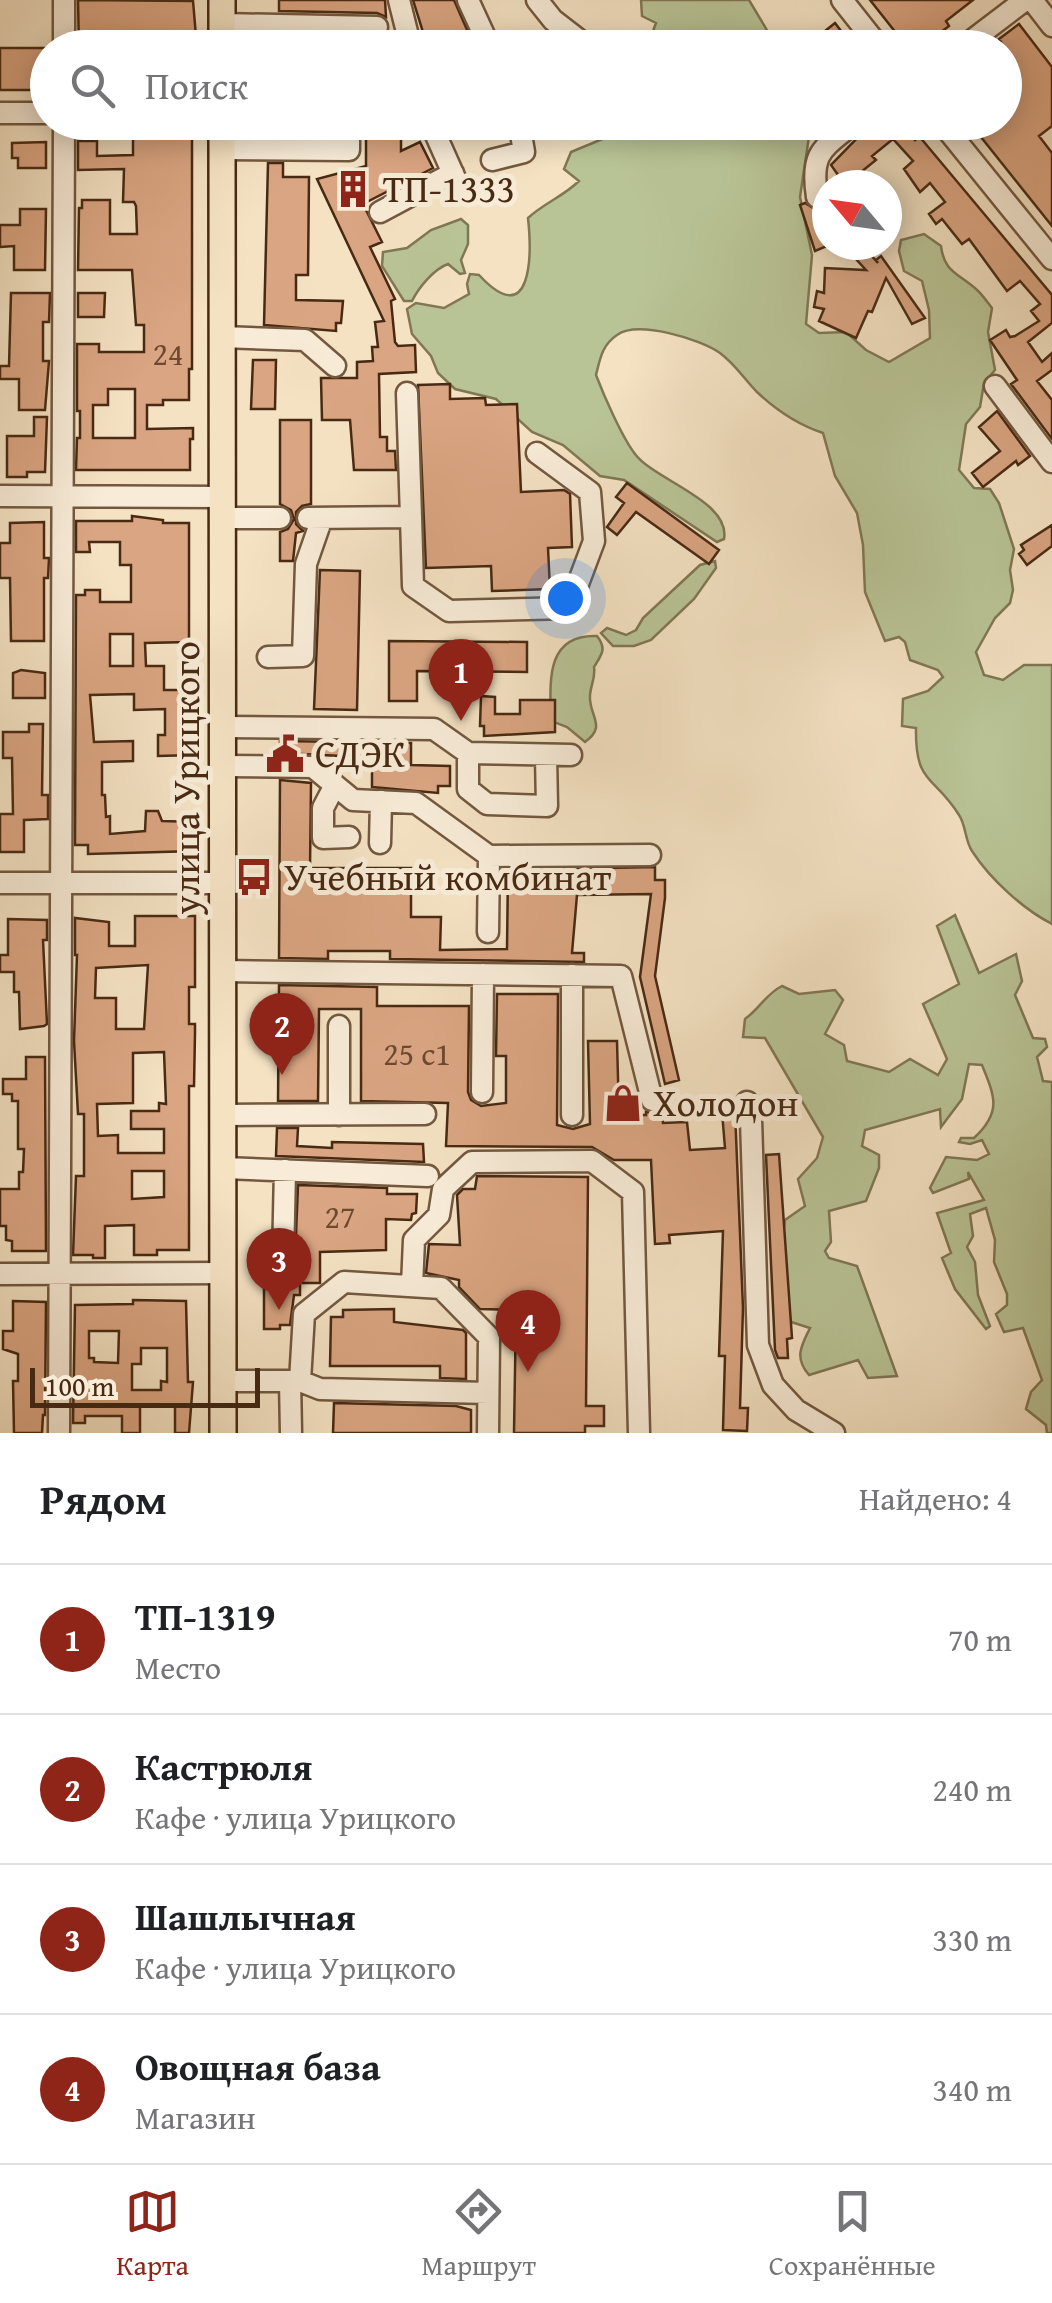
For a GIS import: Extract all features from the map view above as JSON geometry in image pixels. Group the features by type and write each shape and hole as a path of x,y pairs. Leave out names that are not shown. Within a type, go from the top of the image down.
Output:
{"main road":[{"name":"улица Урицкого","path":"222,140 223,1433"}],"street":[{"path":"64,0 64,30"},
{"path":"400,0 407,30"},
{"path":"468,0 482,30"},
{"path":"537,0 566,30"},
{"path":"842,0 866,30"},
{"path":"987,30 1028,0 1052,26"},
{"path":"222,24 377,27"},
{"path":"0,113 30,113"},
{"path":"59,1433 64,140"},
{"path":"258,140 348,150 348,140"},
{"path":"380,212 456,180 438,140"},
{"path":"492,160 524,152 522,140"},
{"path":"813,170 818,153 834,140"},
{"path":"956,140 1052,258"},
{"path":"222,337 305,340 335,366"},
{"path":"995,386 1052,462"},
{"path":"407,393 413,586 449,611 569,608 594,541 590,492 537,454"},
{"path":"0,496 62,496 223,507 280,518"},
{"path":"268,657 304,656 306,564 315,518 411,517"},
{"path":"223,727 434,729 468,754 571,754"},
{"path":"468,754 468,789 487,804 547,806 546,756"},
{"path":"223,766 313,767 353,800 416,802 489,856 650,855"},
{"path":"335,785 323,808 323,838 349,837"},
{"path":"380,844 381,801"},
{"path":"488,932 489,856"},
{"path":"0,883 223,883"},
{"path":"224,971 621,976 652,1100"},
{"path":"482,1092 483,974"},
{"path":"572,975 572,1114"},
{"path":"339,1026 339,1114"},
{"path":"747,1102 758,1345 773,1386 796,1410 832,1433"},
{"path":"224,1115 425,1114"},
{"path":"412,1286 414,1240 439,1214 443,1188 472,1162 592,1161 633,1192 640,1433"},
{"path":"224,1168 428,1176"},
{"path":"283,1258 286,1170"},
{"path":"0,1274 224,1273"},
{"path":"291,1433 304,1314 344,1282 442,1288 488,1336 488,1433"},
{"path":"223,1381 295,1382 320,1389 488,1393"}],"green space":[{"path":"641,0 749,0 767,30 653,30 656,23 642,16"},
{"path":"600,140 808,140 800,197 812,255 806,324 819,333 846,332 866,350 889,362 930,338 922,281 904,271 901,260 902,240 924,234 941,246 949,267 992,308 988,332 995,370 984,383 980,407 966,424 959,470 974,488 990,489 999,503 1014,549 1010,570 1013,590 1010,603 995,618 976,652 984,675 1003,680 1024,665 1052,665 1052,924 1019,902 979,862 959,815 923,770 916,728 902,726 903,699 928,691 943,677 938,670 910,660 905,642 899,637 885,641 865,592 857,513 835,476 823,433 772,405 711,348 654,330 627,331 608,343 596,375 619,427 645,464 716,513 724,539 717,542 624,480 600,476 563,445 532,432 496,399 455,389 438,373 431,356 412,334 407,309 416,303 444,308 469,294 470,274 479,275 496,290 510,295 519,292 528,267 528,218 579,181 564,169 571,152"},
{"path":"461,219 468,225 468,244 461,260 465,273 460,274 448,264 427,279 412,301 404,301 382,266 383,252 407,248 431,230"},
{"path":"715,561 716,568 694,599 651,640 634,646 613,646 601,633 607,628 626,635 636,630 643,618 700,565"},
{"path":"597,636 602,652 594,667 590,695 596,727 585,742 567,727 551,721 551,676 559,652 568,643 580,637"},
{"path":"955,915 979,973 1016,954 1022,981 1015,995 1033,1038 1045,1039 1047,1047 1037,1057 1043,1081 1052,1082 1052,1433 1047,1433 1046,1425 1026,1409 1031,1392 1042,1380 1023,1328 1004,1332 996,1314 1007,1305 1007,1294 994,1262 995,1240 986,1208 970,1214 973,1236 967,1247 975,1262 978,1295 990,1326 986,1329 955,1289 942,1258 951,1253 937,1213 984,1200 968,1172 969,1179 933,1193 930,1188 946,1157 977,1160 989,1154 982,1140 959,1142 961,1138 974,1138 992,1112 993,1095 982,1065 969,1064 962,1099 941,1127 940,1109 865,1130 862,1146 879,1155 879,1168 866,1201 829,1211 831,1242 825,1251 829,1258 857,1266 897,1376 868,1378 858,1360 809,1375 800,1357 810,1328 788,1321 785,1220 805,1206 798,1179 817,1158 823,1137 765,1038 743,1037 745,1019 782,986 799,994 835,990 843,1000 825,1034 844,1045 847,1061 889,1072 910,1059 938,1075 947,1059 923,1004 959,984 937,926"}],"building":[{"path":"78,0 193,1 195,30 79,30"},
{"path":"279,0 385,0 386,17 377,13 279,11"},
{"path":"413,0 454,0 467,30 422,30"},
{"path":"870,0 973,0 946,21 949,26 944,30 894,30"},
{"path":"1019,24 1052,67 1052,126 1039,136 1052,153 1052,226 983,140 1022,140 1022,30 1011,30"},
{"path":"0,48 30,48 30,90 0,90"},
{"path":"133,140 192,140 189,400 163,400 163,405 147,405 147,429 193,428 190,470 76,470 80,438 77,344 99,344 99,352 144,352 144,325 136,325 132,270 78,270 82,200 110,200 110,234 137,234 136,206 134,202 123,202 124,169 78,170 78,141 97,141 97,156 133,155","holes":["108,389 135,389 135,438 93,438 93,405 108,405"]},
{"path":"366,140 401,140 401,151 420,142 433,168 363,204 382,242 370,247 395,299 391,301 395,342 398,346 415,345 416,372 379,374 380,437 387,437 387,451 395,451 396,470 354,470 350,420 322,420 321,378 357,378 357,362 373,361 372,347 378,347 375,322 384,321 317,179 366,166"},
{"path":"855,140 892,140 872,156 876,160 864,170 834,170 831,165"},
{"path":"894,140 922,140 1052,295 1052,323 1028,342 1042,362 1052,353 1052,370 1037,381 1052,400 1052,439 1011,384 1017,380 990,340 1006,330 1010,337 1015,336 1039,321 1031,311 1040,304 1020,281 1007,291 969,239 962,244 942,219 936,224 929,214 945,202 930,183 920,192 904,169 913,161"},
{"path":"46,142 46,168 18,168 18,158 12,158 12,143"},
{"path":"268,163 283,163 283,177 309,177 308,275 296,275 296,300 343,301 341,323 336,323 336,331 264,325"},
{"path":"800,205 812,207 812,242"},
{"path":"20,209 46,209 45,270 14,270 14,246 0,247 0,225 20,225"},
{"path":"857,260 884,260 925,318 912,324 886,278 856,338 819,321 824,309 814,307 817,291 824,293 825,268 866,270"},
{"path":"11,293 50,293 49,322 43,322 43,361 49,361 45,410 19,410 19,379 0,379 0,366 9,366"},
{"path":"78,293 105,293 104,317 78,317"},
{"path":"253,360 276,360 275,409 251,409"},
{"path":"450,384 450,399 485,398 486,405 517,404 521,492 564,490 570,494 572,547 548,548 550,589 492,591 491,566 426,568 418,385"},
{"path":"997,411 1030,456 1018,465 1016,461 983,487 972,473 1000,451 979,427"},
{"path":"34,417 47,417 45,472 7,477 7,436 34,436"},
{"path":"280,420 311,420 311,504 296,512 296,524 303,531 296,533 293,561 280,561 280,532 288,529 294,519 291,510 280,504"},
{"path":"627,483 719,550 709,564 636,512 617,535 607,527 624,503 616,497"},
{"path":"132,516 163,523 189,523 189,642 145,643 146,666 164,666 164,690 193,690 194,755 158,756 158,735 165,735 165,709 134,710 134,694 90,695 94,742 133,741 133,761 102,762 106,817 110,816 110,834 145,831 146,811 158,811 162,821 196,822 196,851 88,854 88,845 75,845 76,595 85,595 85,590 100,590 100,602 131,602 131,565 120,565 120,542 89,542 90,552 76,552 76,521 132,521","holes":["110,634 133,634 133,666 110,666"]},
{"path":"44,522 44,558 49,558 48,578 44,578 44,641 11,641 10,578 0,578 0,543 10,543 10,523"},
{"path":"1052,525 1052,546 1027,565 1019,554 1024,550 1021,545"},
{"path":"320,570 360,571 357,710 314,709"},
{"path":"389,641 527,642 527,672 417,671 417,701 389,701"},
{"path":"13,673 45,673 45,698 13,698"},
{"path":"481,696 495,697 495,714 520,714 520,700 555,700 555,732 484,736 484,726 480,726"},
{"path":"29,724 43,724 42,795 48,795 48,819 24,820 24,852 0,852 0,814 13,814 12,758 3,758 3,732 29,732"},
{"path":"280,741 411,743 411,765 450,766 450,786 438,786 438,793 372,787 372,770 341,770 341,756 280,753"},
{"path":"280,780 311,783 310,868 411,868 411,917 441,917 440,950 507,949 508,870 655,867 655,880 665,880 665,898 655,976 679,1080 665,1084 640,977 651,894 577,895 572,953 584,953 584,962 390,959 390,951 328,951 328,959 279,958"},
{"path":"135,916 195,916 195,987 189,987 189,1024 195,1024 195,1033 194,1086 189,1086 189,1250 134,1255 134,1225 105,1226 105,1258 73,1255 76,1176 84,1176 84,1114 78,1114 74,1041 75,918 109,922 109,946 135,946","holes":["148,965 144,1029 116,1029 116,998 95,998 96,968","164,1052 166,1104 159,1103 159,1111 131,1111 131,1129 164,1129 164,1153 118,1153 118,1135 98,1136 97,1104 133,1103 133,1053","132,1171 164,1171 164,1197 132,1199"]},
{"path":"8,919 47,920 47,940 43,940 47,1024 44,1026 20,1029 14,972 0,972 0,955 8,955"},
{"path":"279,985 377,987 377,1006 469,1006 468,1092 471,1100 481,1106 506,1103 506,1056 496,1056 497,994 558,994 557,1125 573,1129 590,1124 588,1041 617,1041 619,1115 646,1112 662,1114 663,1123 687,1122 690,1150 725,1148 722,1112 735,1111 743,1308 740,1408 748,1408 747,1431 723,1430 725,1356 719,1356 723,1231 669,1235 670,1243 655,1244 651,1160 614,1160 592,1147 446,1146 448,1103 361,1101 361,1009 319,1009 318,1101 278,1101"},
{"path":"26,1057 45,1057 46,1251 12,1251 12,1241 6,1240 6,1226 0,1226 0,1189 19,1189 24,1149 18,1149 18,1101 12,1101 12,1094 3,1094 3,1079 26,1079"},
{"path":"277,1128 298,1128 297,1146 332,1148 332,1142 423,1144 424,1162 276,1156"},
{"path":"779,1154 792,1338 787,1339 788,1358 778,1358 775,1350 766,1155"},
{"path":"477,1176 588,1177 586,1406 604,1406 604,1426 585,1426 585,1433 514,1433 516,1310 480,1309 459,1287 459,1280 426,1273 429,1244 460,1245 457,1195 463,1189 475,1189"},
{"path":"298,1185 387,1188 387,1194 417,1194 416,1213 411,1220 386,1219 386,1250 320,1252 320,1283 294,1283"},
{"path":"264,1283 300,1283 300,1295 294,1295 290,1325 264,1329"},
{"path":"133,1300 186,1301 188,1382 193,1382 189,1433 175,1433 175,1405 140,1405 140,1433 122,1433 122,1416 85,1416 85,1423 73,1423 75,1305 133,1304","holes":["89,1331 119,1331 118,1363 94,1362 94,1358 89,1358","141,1348 167,1348 167,1382 161,1381 161,1390 132,1390 132,1364 141,1364"]},
{"path":"13,1301 46,1302 42,1433 14,1433 13,1381 18,1381 18,1354 3,1349 3,1331 13,1331"},
{"path":"394,1309 394,1322 463,1330 466,1379 440,1378 440,1366 330,1366 331,1317 343,1317 343,1310"},
{"path":"334,1403 456,1406 471,1410 471,1433 333,1433"}],"place":[{"name":"ТП-1333","path":"353,189"},
{"name":"ТП-1319","path":"461,721"},
{"name":"СДЭК","path":"285,754"},
{"name":"Учебный комбинат","path":"254,877"},
{"name":"Кастрюля","path":"282,1075"},
{"name":"Холодон","path":"623,1103"},
{"name":"Шашлычная","path":"279,1310"},
{"name":"Овощная база","path":"528,1372"}]}
